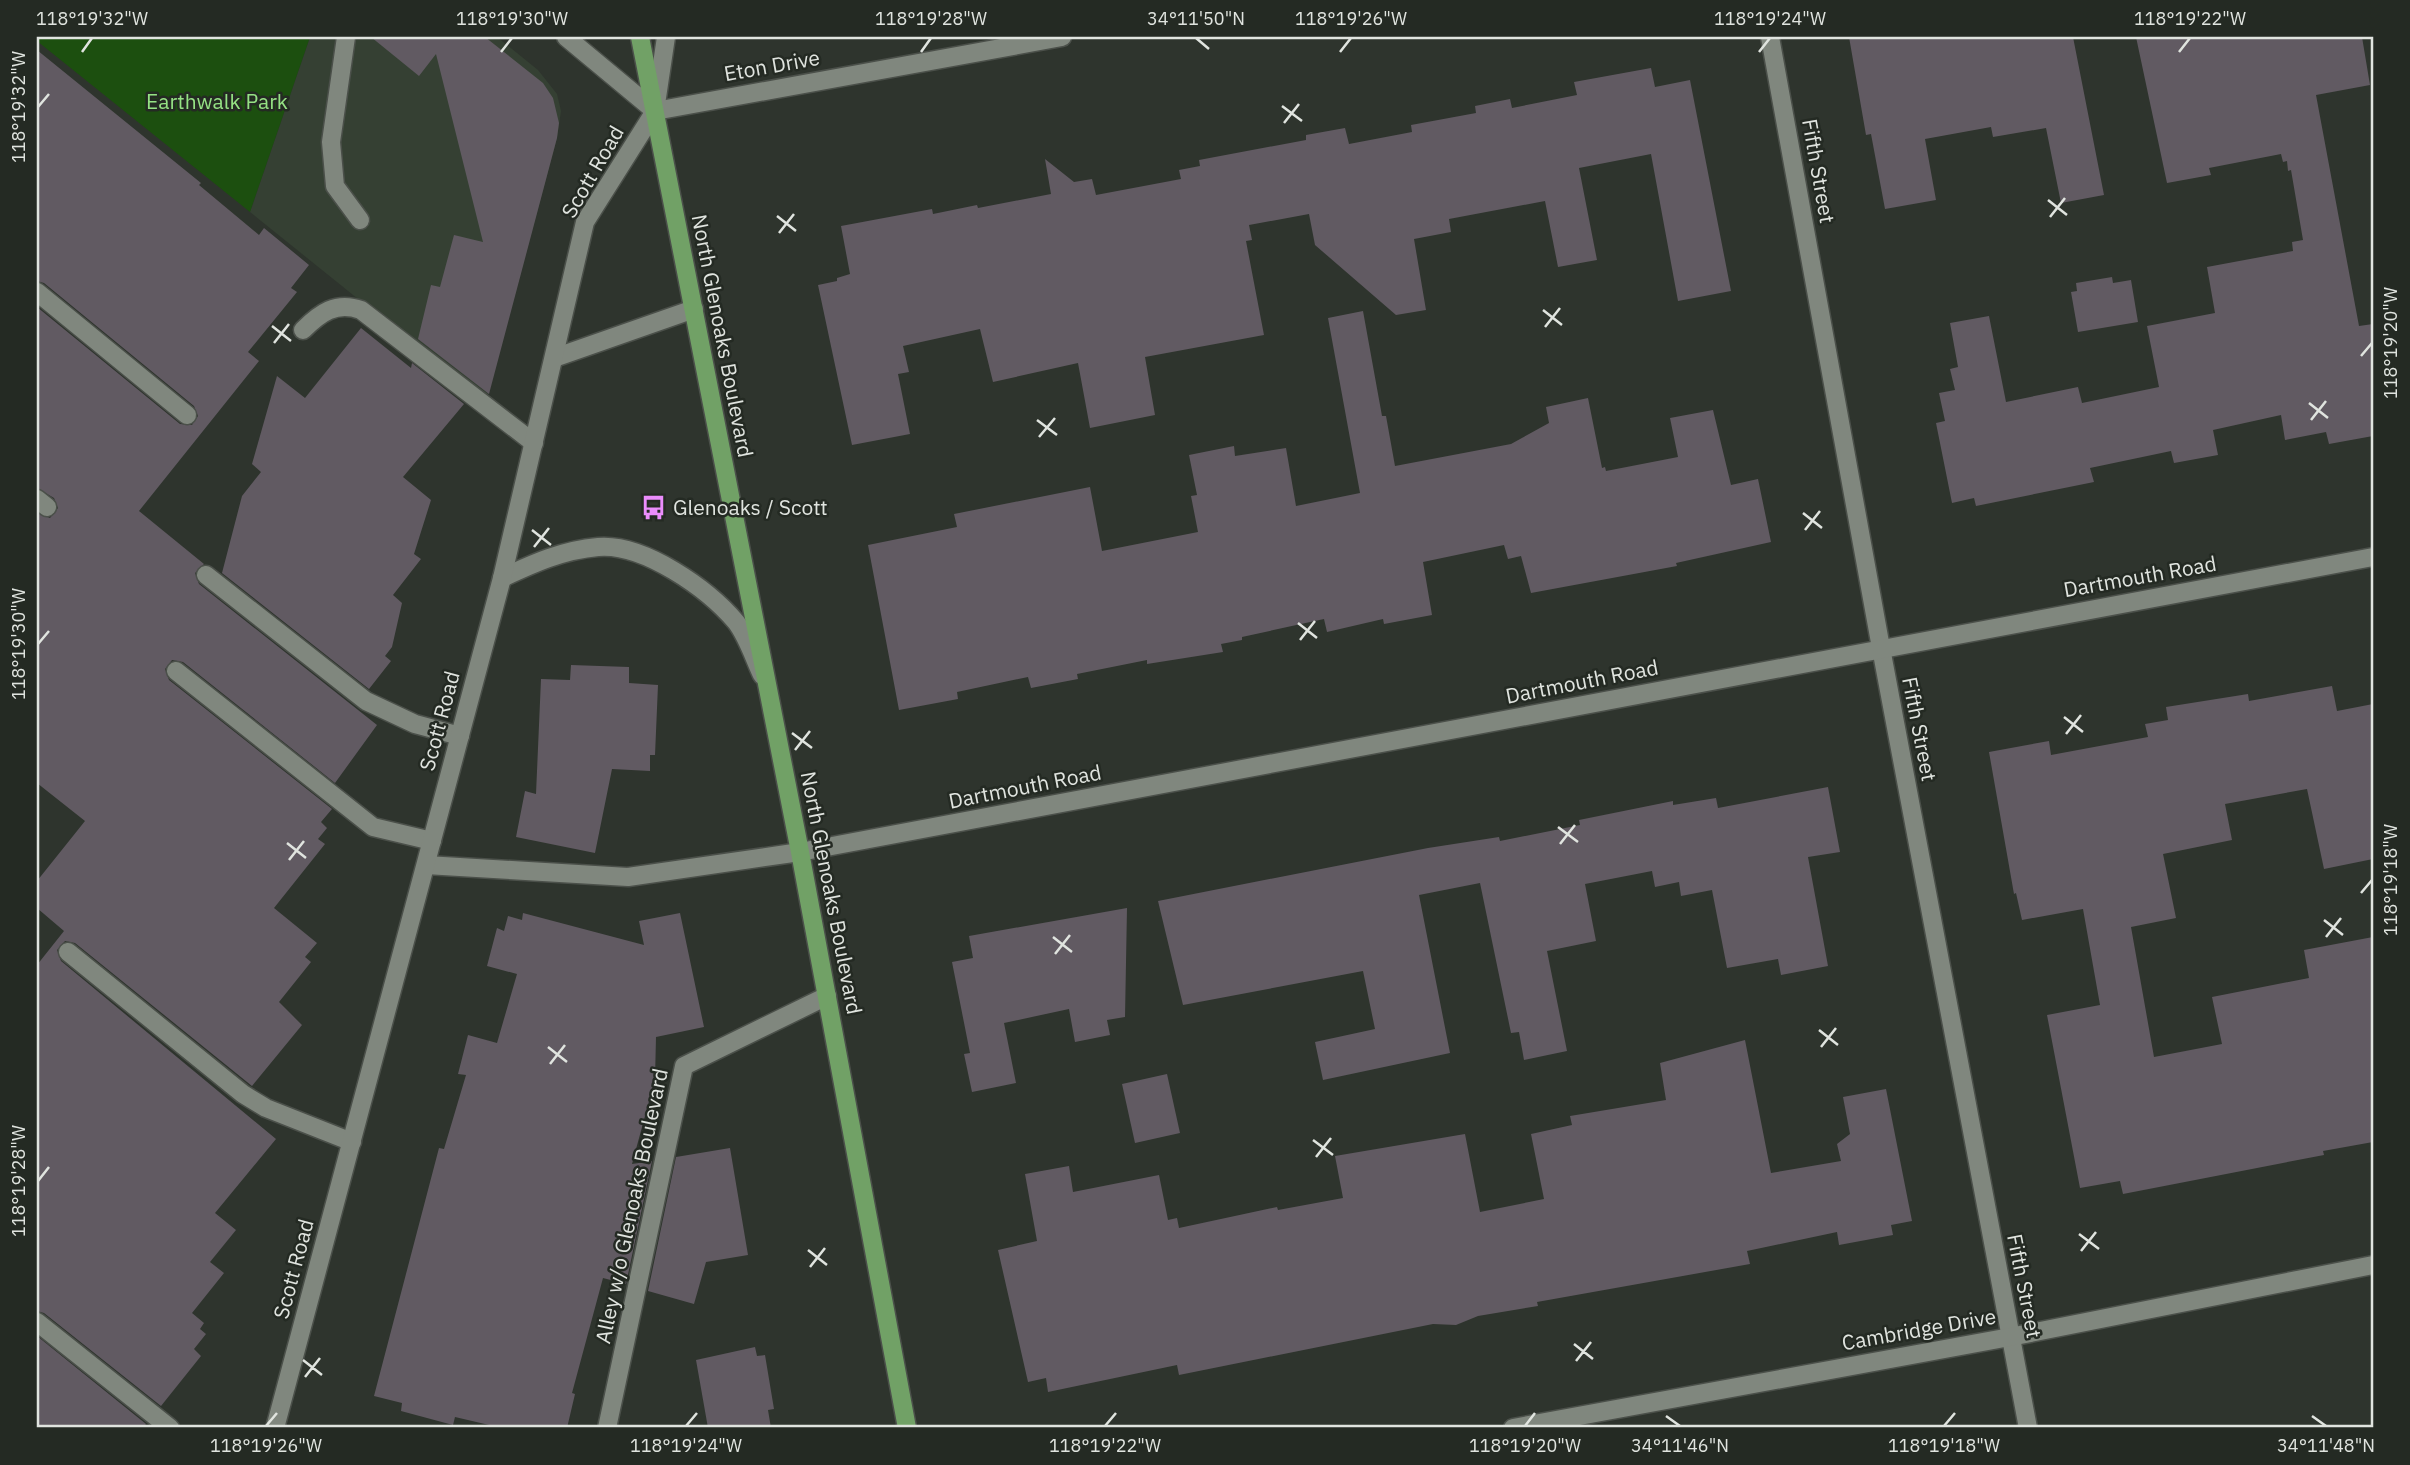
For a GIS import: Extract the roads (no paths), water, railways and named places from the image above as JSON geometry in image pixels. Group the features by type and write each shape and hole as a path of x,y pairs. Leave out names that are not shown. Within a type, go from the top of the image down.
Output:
{"main road":[{"name":"North Glenoaks Boulevard","path":"640,37 800,852 908,1428"}],"street":[{"path":"346,37 331,142 335,186 360,220"},
{"path":"566,37 655,111"},
{"name":"Scott Road","path":"275,1428 502,578 585,222 655,111 666,37"},
{"name":"Eton Drive","path":"655,111 1062,37"},
{"name":"Fifth Street","path":"1770,37 1881,648 2028,1428"},
{"path":"37,292 187,415"},
{"path":"303,330 324,311 348,305 361,310 534,443"},
{"path":"554,358 694,309"},
{"path":"502,578 551,555 601,547 639,555 698,585 738,624 768,687"},
{"name":"Dartmouth Road","path":"426,865 628,877 800,852 2373,557"},
{"path":"206,575 366,701 415,724 460,736"},
{"path":"176,671 373,827 432,841"},
{"path":"68,953 243,1094 266,1108 352,1142"},
{"name":"Alley w/o Glenoaks Boulevard","path":"607,1428 684,1066 827,996"},
{"name":"Cambridge Drive","path":"1513,1428 2010,1337 2373,1265"},
{"path":"37,1322 170,1428"}],"place":[{"name":"Glenoaks / Scott","path":"653,508"}],"park label":[{"name":"Earthwalk Park","path":"217,102"}]}
